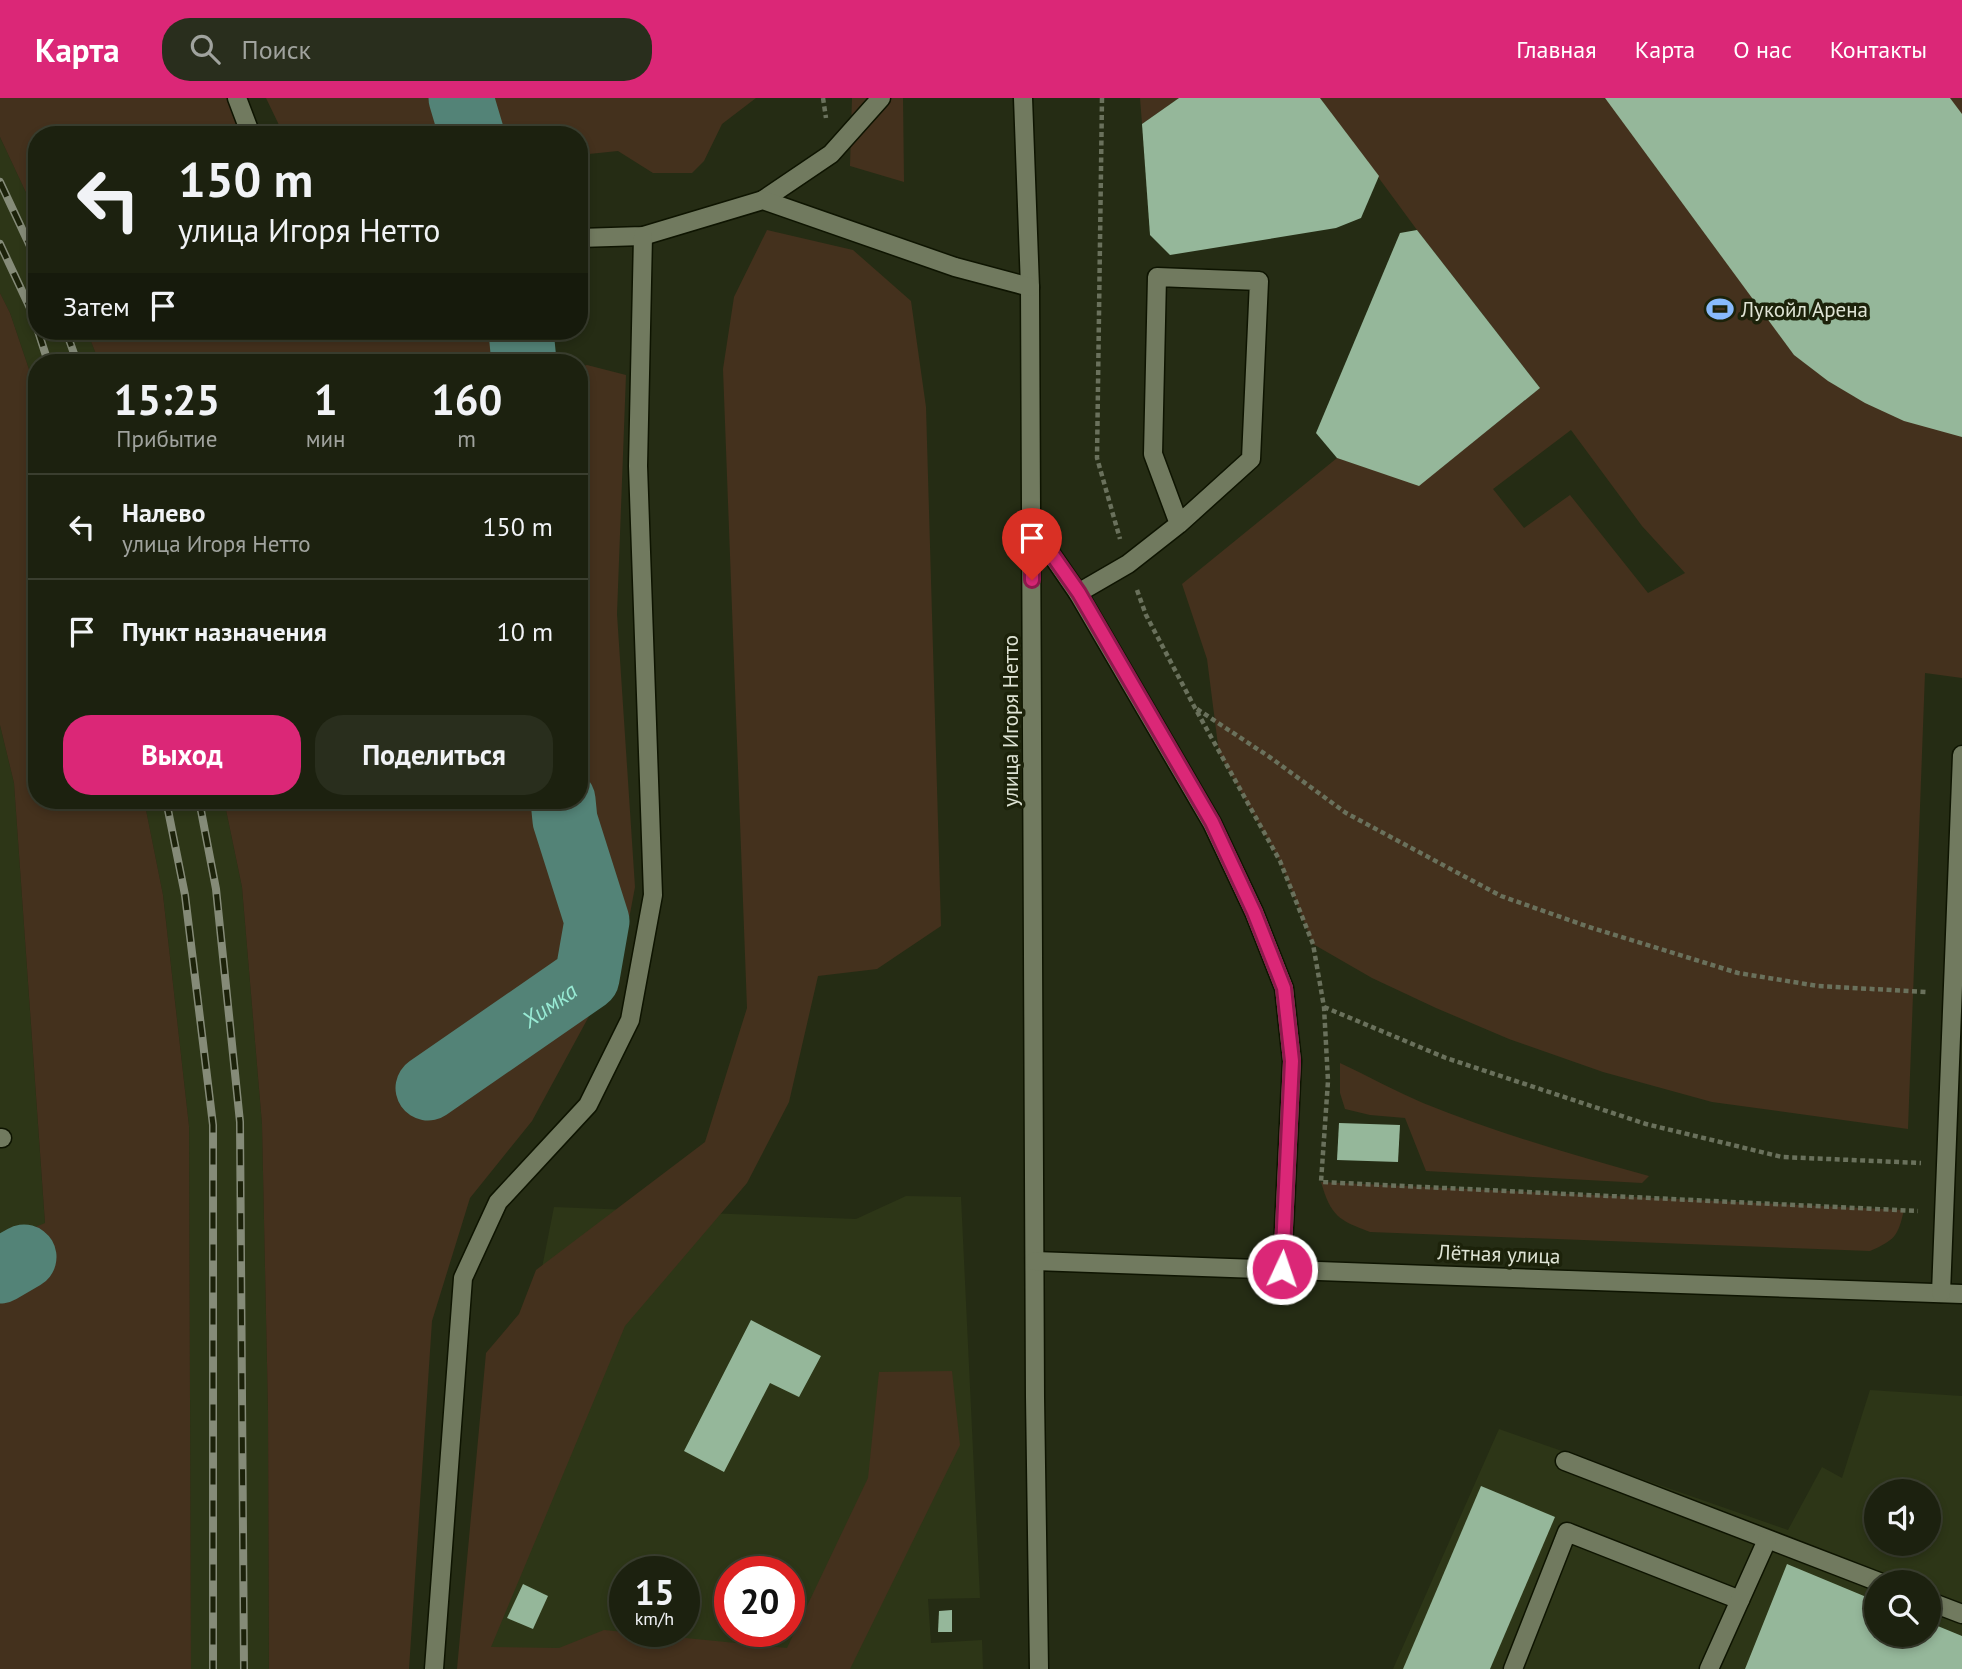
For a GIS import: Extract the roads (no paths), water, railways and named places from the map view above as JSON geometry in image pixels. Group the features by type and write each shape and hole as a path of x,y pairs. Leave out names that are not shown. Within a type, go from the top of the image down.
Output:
{"street":[{"path":"237,98 248,126"},
{"path":"588,238 643,236 763,200 831,154 881,98"},
{"name":"улица Игоря Нетто","path":"1023,98 1030,287 1039,1669"},
{"path":"763,200 955,267 1030,287"},
{"path":"434,1669 463,1278 498,1202 588,1105 630,1020 653,895 638,466 643,236"},
{"path":"1079,593 1128,564 1179,524 1251,459 1259,281 1157,277 1153,454 1179,524"},
{"path":"1032,526 1079,593 1212,822 1254,912 1284,988 1292,1061 1282,1269"},
{"path":"1941,1293 1962,755"},
{"name":"Лётная улица","path":"1035,1261 1962,1294"},
{"path":"1565,1461 1864,1576"},
{"path":"1513,1669 1567,1532 1740,1600"},
{"path":"1709,1669 1767,1540"},
{"path":"1941,1606 1962,1614"}],"waterway":[{"name":"Химка","path":"461,98 469,126"},
{"name":"Химка","path":"522,340 523,354"},
{"name":"Химка","path":"428,1088 587,978 597,921 564,809"},
{"name":"Химка","path":"0,1271 24,1257"}],"railway":[{"path":"0,182 28,242"},
{"path":"0,244 28,304"},
{"path":"41,340 45,354"},
{"path":"69,340 74,354"},
{"path":"168,809 185,895 213,1125 213,1669"},
{"path":"201,809 216,889 240,1122 244,1669"}],"place":[{"name":"Лукойл Арена","path":"1720,309"}]}
